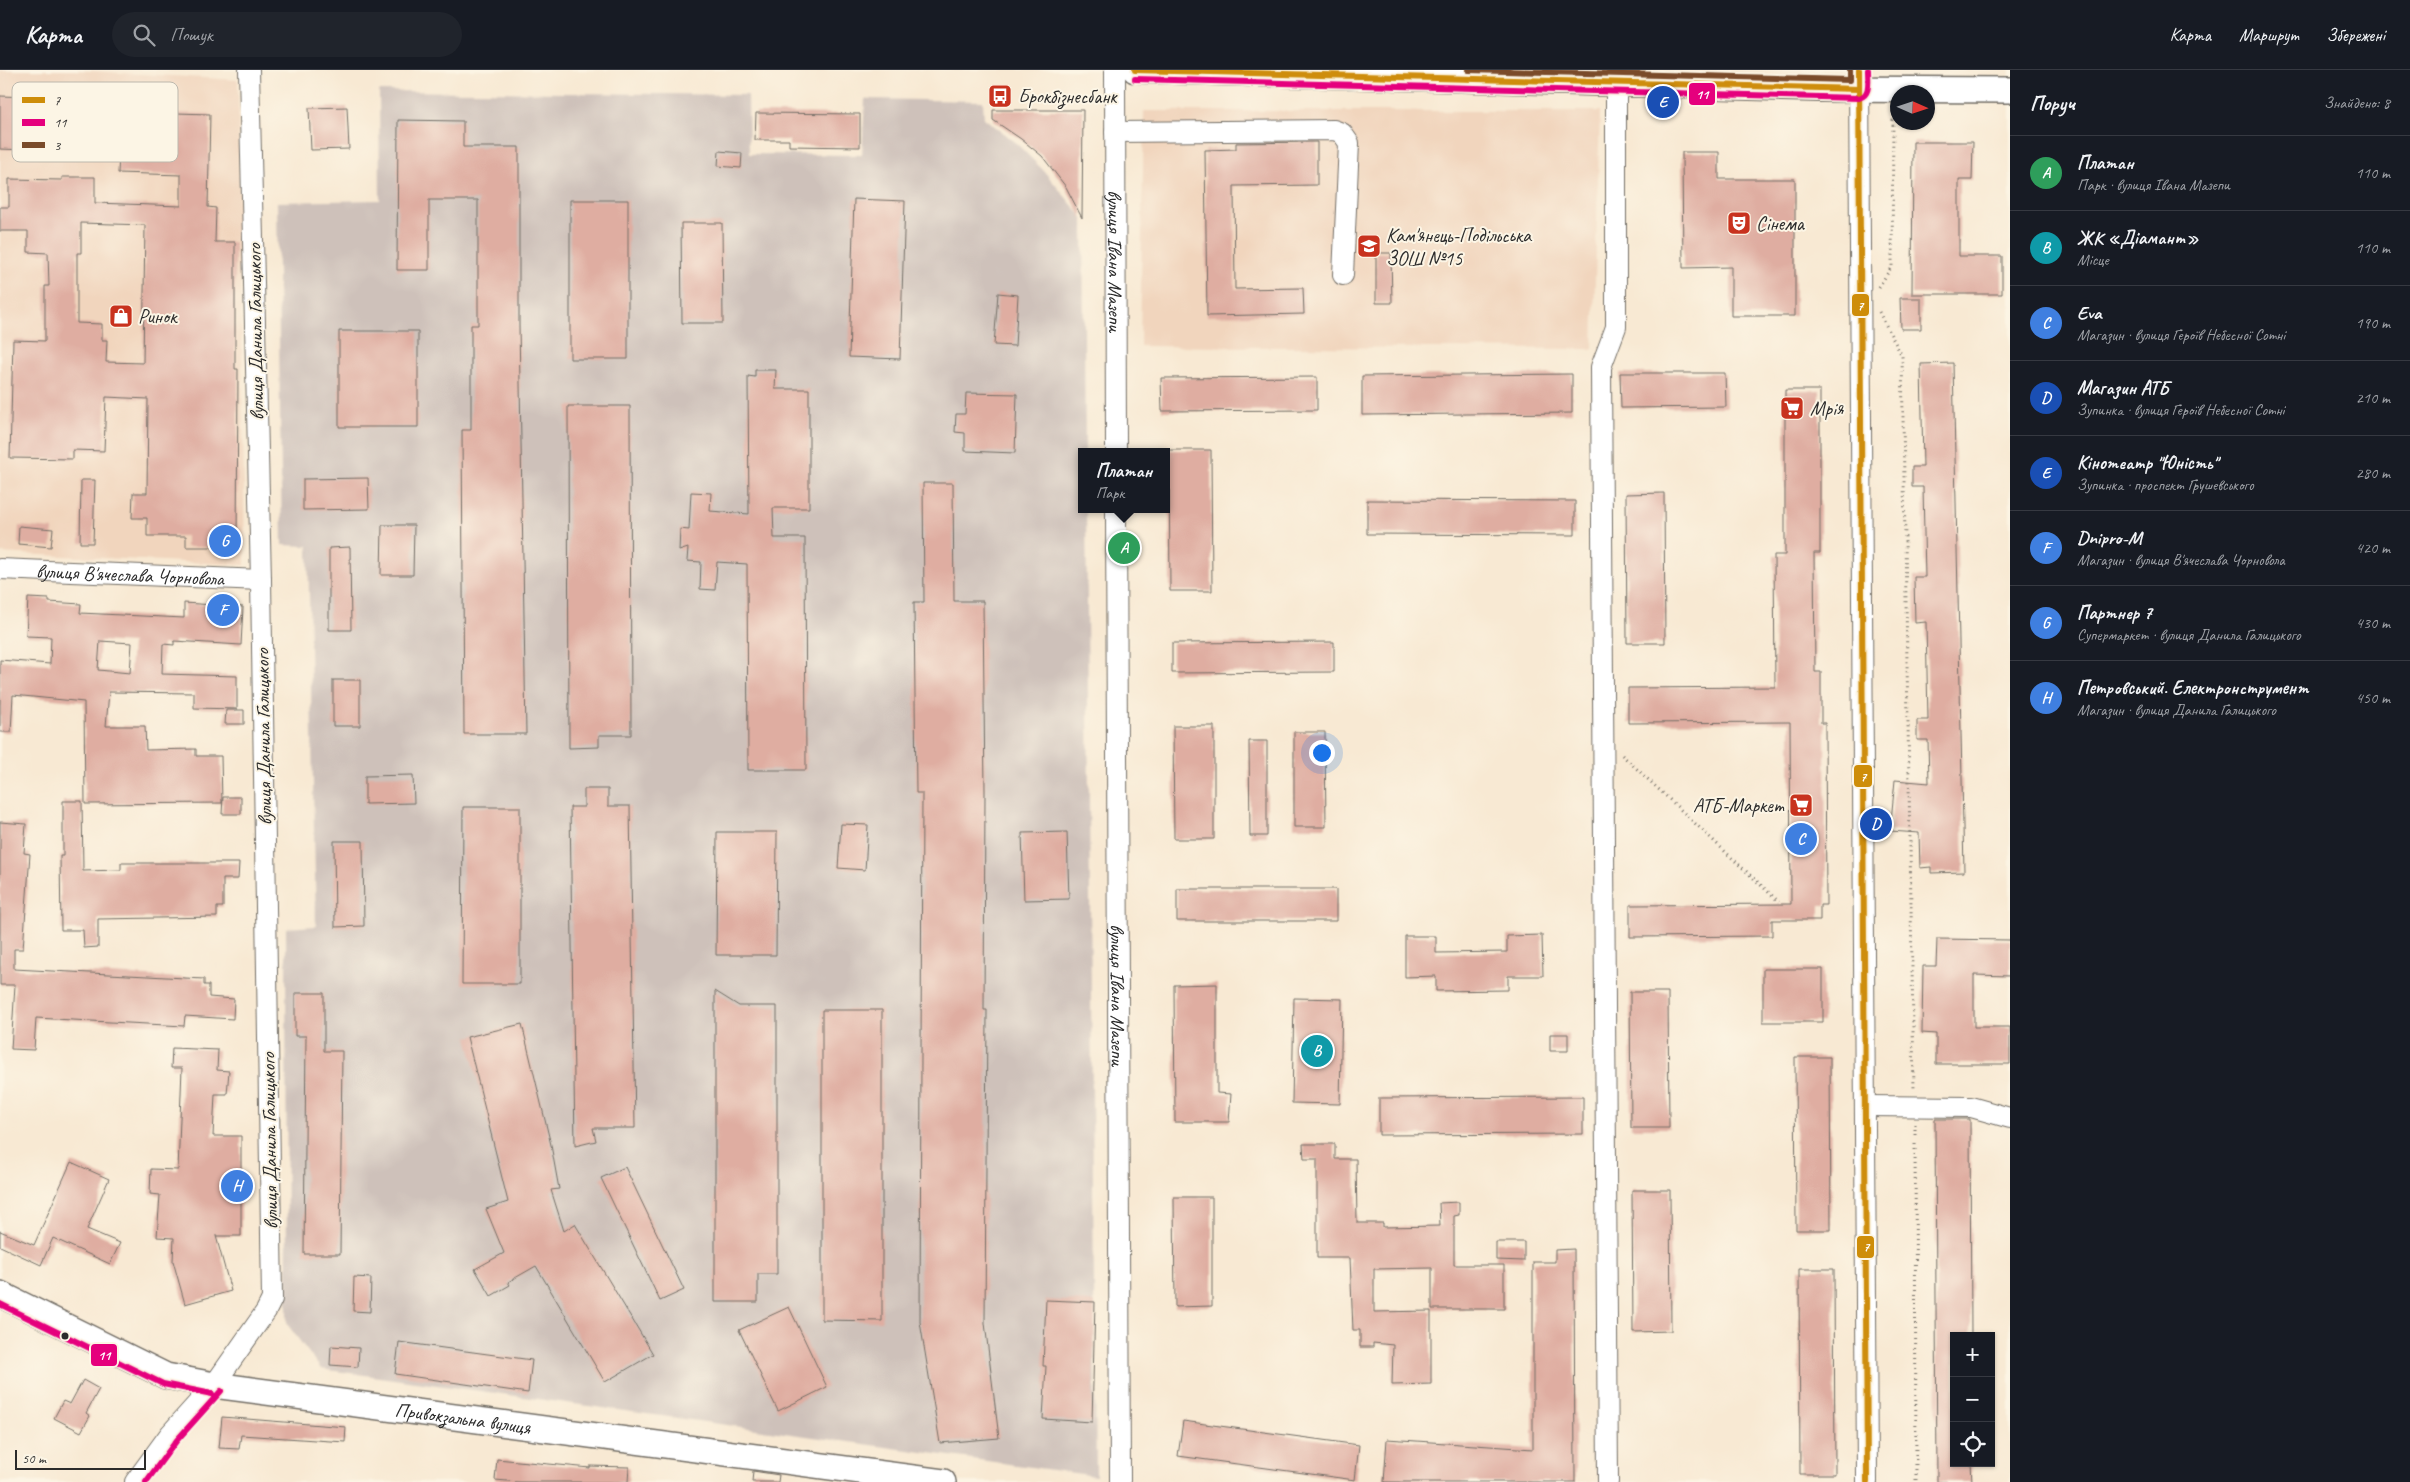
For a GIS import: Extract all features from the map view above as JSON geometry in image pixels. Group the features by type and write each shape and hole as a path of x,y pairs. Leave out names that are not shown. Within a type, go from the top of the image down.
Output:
{"main road":[{"path":"1135,70 1616,83 1859,80 2010,90"},
{"name":"Привокзальна вулиця","path":"0,1294 166,1376 214,1385 943,1482"}],"street":[{"name":"вулиця Данила Галицького","path":"134,1482 170,1434 214,1385 266,1311 272,1299 249,70"},
{"name":"вулиця Івана Мазепи","path":"1115,70 1116,448"},
{"path":"1859,80 1867,1482"},
{"path":"1608,1482 1601,367 1616,326 1616,83"},
{"path":"1115,132 1334,130 1342,133 1349,143 1343,275"},
{"name":"вулиця Івана Мазепи","path":"1116,513 1120,1482"},
{"name":"вулиця В'ячеслава Чорновола","path":"0,569 260,580"},
{"path":"1864,1106 1971,1106 2010,1118"}],"path":[{"path":"1877,291 1892,266 1893,130"},
{"path":"1876,308 1902,356 1915,1106 1916,1482"},
{"path":"1603,737 1779,902"}],"shaded area":[{"name":"Ринок","path":"0,70 73,70 238,80 245,565 0,553"},
{"path":"379,91 748,95 749,154 862,155 865,99 983,101 984,118 1014,141 1043,170 1083,218 1085,448 1078,448 1078,513 1086,513 1096,1476 321,1369 287,1324 286,928 316,926 308,546 282,545 277,202 380,200"},
{"name":"Кам'янець-Подільська ЗОШ №15","path":"1144,111 1600,111 1593,349 1140,346"}],"building":[{"path":"0,96 12,96 12,149 0,149"},
{"path":"347,107 349,149 311,150 309,108"},
{"path":"993,110 1083,110 1082,218 1066,187 1042,156 993,120"},
{"path":"178,113 210,114 208,207 216,208 215,242 235,242 235,369 238,369 237,547 186,547 186,536 147,536 147,518 132,518 133,493 147,493 148,399 106,397 104,451 73,450 73,459 10,458 13,340 45,341 45,286 49,286 48,253 28,252 28,231 0,231 0,207 9,207 9,179 62,180 62,177 95,177 95,203 181,206 181,175 118,173 119,162 178,162","holes":["81,223 145,225 143,363 106,362 107,340 102,340 102,324 77,323 77,253 81,253"]},
{"path":"756,113 860,114 860,147 789,146 789,140 755,140"},
{"path":"398,120 463,121 463,147 519,147 519,325 526,734 464,734 462,430 471,430 471,325 478,325 478,200 429,200 429,270 397,270"},
{"path":"1317,142 1317,185 1234,186 1235,289 1303,288 1304,314 1207,316 1205,150 1236,149 1236,143"},
{"path":"1913,142 1973,142 1972,180 1959,180 1959,256 2002,256 2002,294 1912,294"},
{"path":"719,151 742,153 741,168 718,166"},
{"name":"Сінема","path":"1682,152 1719,152 1719,179 1795,179 1795,316 1731,316 1731,267 1683,268"},
{"path":"854,199 905,201 900,359 849,357"},
{"path":"570,200 628,200 628,359 570,359"},
{"path":"681,223 722,223 723,323 682,323"},
{"path":"1376,253 1391,253 1392,303 1376,303"},
{"path":"998,293 1018,295 1015,346 994,345"},
{"path":"1900,298 1921,298 1921,329 1901,329"},
{"path":"339,331 418,331 418,427 339,427"},
{"path":"1953,363 1964,872 1931,873 1931,867 1920,868 1919,833 1890,831 1895,780 1929,783 1928,740 1917,740 1917,720 1928,720 1926,622 1915,623 1914,577 1925,577 1923,487 1912,487 1912,467 1923,467 1921,364"},
{"path":"755,370 776,370 775,389 809,389 809,508 773,508 774,538 805,538 806,770 748,770 747,564 717,562 715,590 700,589 701,562 687,561 688,548 679,551 680,529 689,530 691,492 711,493 710,511 749,514 748,376 755,377"},
{"path":"1620,373 1725,373 1726,407 1621,408"},
{"path":"1572,374 1572,413 1362,415 1362,376"},
{"path":"1317,377 1317,410 1162,411 1161,378"},
{"path":"1785,390 1820,390 1820,553 1814,553 1815,672 1821,672 1821,723 1825,723 1826,905 1820,905 1820,920 1772,920 1772,936 1630,937 1630,905 1791,904 1790,722 1628,723 1628,688 1775,687 1774,555 1785,555"},
{"path":"966,393 1017,394 1015,453 965,451 965,433 955,432 956,414 965,414"},
{"path":"568,406 630,406 631,735 599,735 599,747 569,748"},
{"path":"1170,450 1211,450 1212,591 1170,591"},
{"path":"368,478 369,509 303,510 303,479"},
{"path":"81,480 95,480 93,543 80,543"},
{"path":"923,483 953,483 954,601 983,601 985,792 984,1010 987,1010 985,1323 999,1438 940,1443 920,1322 922,793 916,793 914,602 924,602"},
{"path":"1664,493 1665,643 1627,643 1626,494"},
{"path":"1367,500 1575,501 1575,535 1367,534"},
{"path":"382,525 414,525 413,575 381,575"},
{"path":"19,526 53,529 51,547 18,544"},
{"path":"350,547 351,630 329,630 329,548"},
{"path":"28,598 49,599 49,602 81,604 80,613 184,618 184,603 243,607 241,645 174,641 174,645 163,644 162,674 237,676 237,709 194,708 194,693 109,692 106,726 145,726 146,750 196,749 196,756 221,756 222,803 85,804 84,702 13,695 11,732 0,732 0,660 50,664 51,637 26,636","holes":["100,641 132,643 130,673 98,670"]},
{"path":"1334,642 1334,672 1172,673 1172,643"},
{"path":"333,680 360,680 360,726 333,726"},
{"path":"226,710 244,710 244,724 225,724"},
{"path":"1173,726 1214,726 1214,839 1174,839"},
{"path":"1294,732 1325,732 1326,827 1294,827"},
{"path":"1249,741 1267,741 1267,836 1250,836"},
{"path":"413,775 414,803 365,804 365,776"},
{"path":"584,789 608,789 608,806 630,806 635,1128 593,1128 596,1141 575,1146 570,807 584,807"},
{"path":"223,797 241,797 241,814 222,814"},
{"path":"63,801 82,801 83,871 121,870 121,863 239,863 238,879 223,879 223,907 217,907 217,917 98,919 98,947 84,948 83,930 61,930 60,856 63,856"},
{"path":"463,807 520,807 520,984 462,984"},
{"path":"0,822 26,824 24,853 30,854 23,949 14,949 14,969 204,979 204,985 209,985 209,997 234,999 233,1019 185,1016 184,1026 36,1018 34,1050 11,1049 15,985 0,985"},
{"path":"841,824 868,825 865,870 838,868"},
{"path":"717,832 777,832 776,955 716,955"},
{"path":"1067,832 1069,899 1024,900 1022,833"},
{"path":"334,841 363,841 364,926 335,927"},
{"path":"1177,889 1336,889 1336,921 1177,921"},
{"path":"1542,935 1543,976 1508,976 1508,990 1436,991 1436,976 1405,977 1405,936 1436,936 1436,953 1507,952 1507,936"},
{"path":"1937,939 2010,940 2010,976 1974,975 1974,1027 2010,1027 2010,1064 1936,1064 1936,1034 1922,1033 1923,966 1936,966"},
{"path":"1763,969 1823,969 1823,1022 1763,1022"},
{"path":"1217,984 1217,1093 1231,1094 1229,1122 1175,1122 1174,985"},
{"path":"715,991 739,1006 777,1006 777,1274 758,1274 758,1302 715,1302"},
{"path":"1630,992 1668,992 1669,1128 1631,1128"},
{"path":"295,993 324,993 324,1051 342,1051 340,1254 304,1254 306,1036 295,1036"},
{"path":"1294,998 1342,999 1340,1104 1292,1103"},
{"path":"822,1010 882,1010 882,1321 822,1320"},
{"path":"522,1024 551,1145 559,1189 551,1190 564,1231 575,1224 653,1354 605,1382 536,1266 508,1282 510,1285 491,1296 475,1269 504,1253 486,1209 508,1202 467,1037"},
{"path":"1550,1034 1568,1034 1568,1051 1550,1051"},
{"path":"172,1048 218,1050 217,1070 229,1071 227,1094 215,1094 213,1136 241,1136 241,1236 216,1236 231,1291 185,1304 173,1261 174,1238 157,1237 160,1195 150,1194 151,1169 178,1170 182,1068 171,1068"},
{"path":"1795,1057 1830,1057 1831,1230 1796,1230"},
{"path":"1583,1097 1583,1134 1379,1135 1379,1098"},
{"path":"1935,1119 1970,1119 1971,1332 1950,1332 1950,1467 1971,1467 1972,1482 1937,1482"},
{"path":"1303,1144 1335,1144 1335,1159 1356,1159 1357,1223 1383,1223 1383,1227 1440,1226 1439,1203 1459,1202 1459,1215 1454,1216 1454,1265 1504,1265 1504,1309 1432,1309 1432,1268 1374,1269 1374,1312 1431,1311 1431,1384 1392,1385 1393,1345 1373,1343 1373,1347 1360,1347 1360,1330 1353,1330 1350,1258 1317,1258 1317,1159 1304,1159"},
{"path":"71,1162 109,1179 87,1229 120,1243 110,1264 53,1238 41,1265 0,1246 0,1231 34,1245"},
{"path":"625,1167 684,1290 660,1301 601,1178"},
{"path":"1632,1190 1670,1190 1671,1331 1633,1332"},
{"path":"1174,1197 1212,1197 1212,1306 1175,1307"},
{"path":"1496,1242 1524,1242 1524,1261 1496,1260"},
{"path":"1574,1249 1575,1482 1384,1482 1387,1439 1533,1449 1533,1262 1555,1262 1555,1250"},
{"path":"1799,1269 1834,1269 1835,1474 1800,1474"},
{"path":"354,1277 371,1278 370,1312 353,1311"},
{"path":"1046,1300 1095,1302 1092,1422 1043,1419 1046,1366 1043,1366"},
{"path":"789,1307 827,1387 778,1411 739,1330"},
{"path":"399,1342 532,1360 528,1393 395,1374"},
{"path":"331,1346 359,1348 358,1367 330,1365"},
{"path":"83,1380 99,1389 86,1413 90,1416 81,1432 54,1418 63,1401 70,1404"},
{"path":"222,1417 346,1427 345,1442 241,1435 239,1449 219,1448"},
{"path":"1183,1421 1359,1445 1355,1480 1178,1456"},
{"path":"497,1459 590,1468 590,1466 629,1467 628,1482 519,1482 495,1480"},
{"path":"753,1471 779,1475 778,1482 752,1482"}],"transit line":[{"name":"7","path":"1135,70 1859,89"},
{"name":"3","path":"1469,70 1850,80 1850,70"},
{"name":"7","path":"1859,70 1867,1482"},
{"name":"11","path":"1135,79 1859,98 1867,91 1868,70"},
{"name":"11","path":"0,1304 163,1384 212,1394"},
{"name":"11","path":"146,1482 177,1440 221,1391"}],"place":[{"name":"Брокбізнесбанк","path":"1000,96"},
{"name":"Кінотеатр \"Юність\"","path":"1663,102"},
{"name":"Сінема","path":"1739,223"},
{"name":"Кам'янець-Подільська ЗОШ №15","path":"1369,246"},
{"name":"Ринок","path":"121,316"},
{"name":"Мрія","path":"1792,408"},
{"name":"Партнер 7","path":"225,541"},
{"name":"Платан","path":"1124,548"},
{"name":"Dnipro-M","path":"223,610"},
{"name":"АТБ-Маркет","path":"1801,805"},
{"name":"Магазин АТБ","path":"1876,824"},
{"name":"Eva","path":"1801,839"},
{"name":"ЖК «Діамант»","path":"1317,1051"},
{"name":"Петровський. Електронструмент","path":"237,1186"}]}
